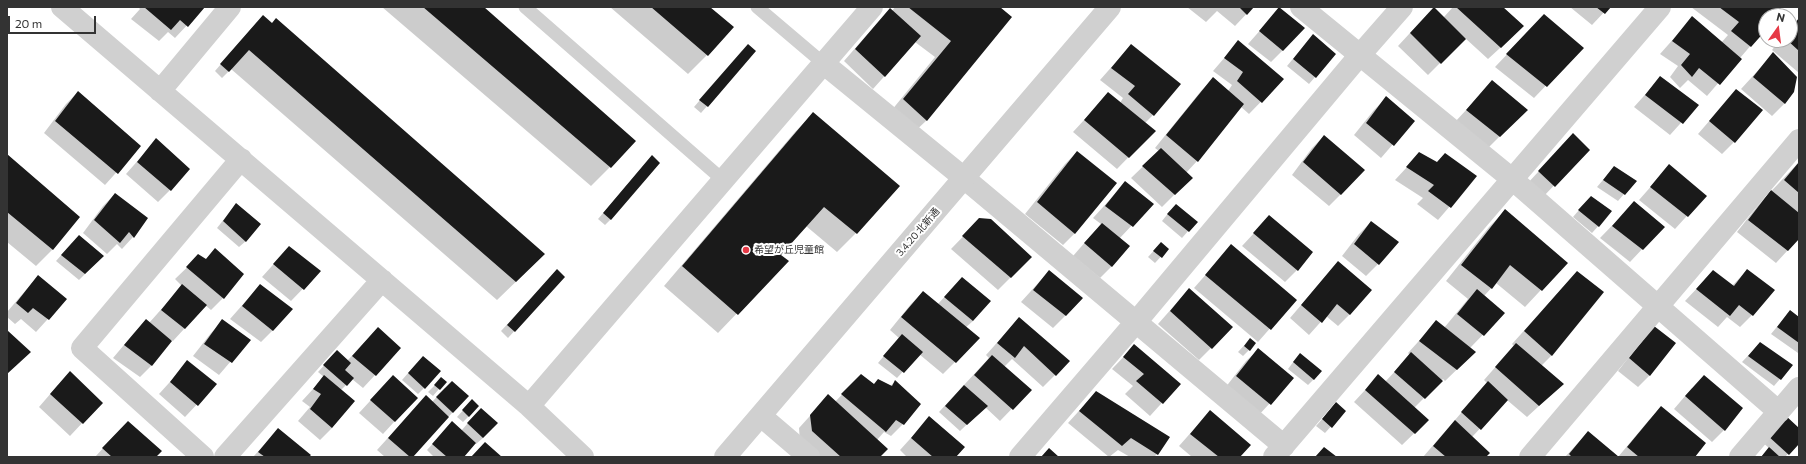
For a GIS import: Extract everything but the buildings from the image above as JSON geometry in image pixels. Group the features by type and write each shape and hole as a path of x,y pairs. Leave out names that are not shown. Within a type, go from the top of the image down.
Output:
{"street":[{"path":"62,7 529,406 583,457"},
{"path":"160,91 230,7"},
{"path":"529,406 872,7"},
{"name":"3.4.20 北新通","path":"725,457 1110,7"},
{"path":"1301,7 1359,56 1512,179 1779,412"},
{"path":"1020,457 1402,7"},
{"path":"823,63 964,178 1136,322 1279,451 1660,7"},
{"path":"1530,457 1799,140"},
{"path":"203,457 82,348 241,159"},
{"path":"225,457 382,280"},
{"path":"1740,457 1799,388"},
{"path":"761,416 809,457"}],"lane":[{"path":"525,7 723,180"},
{"path":"757,7 823,63"}],"place":[{"name":"希望が丘児童館","path":"746,250"}]}
